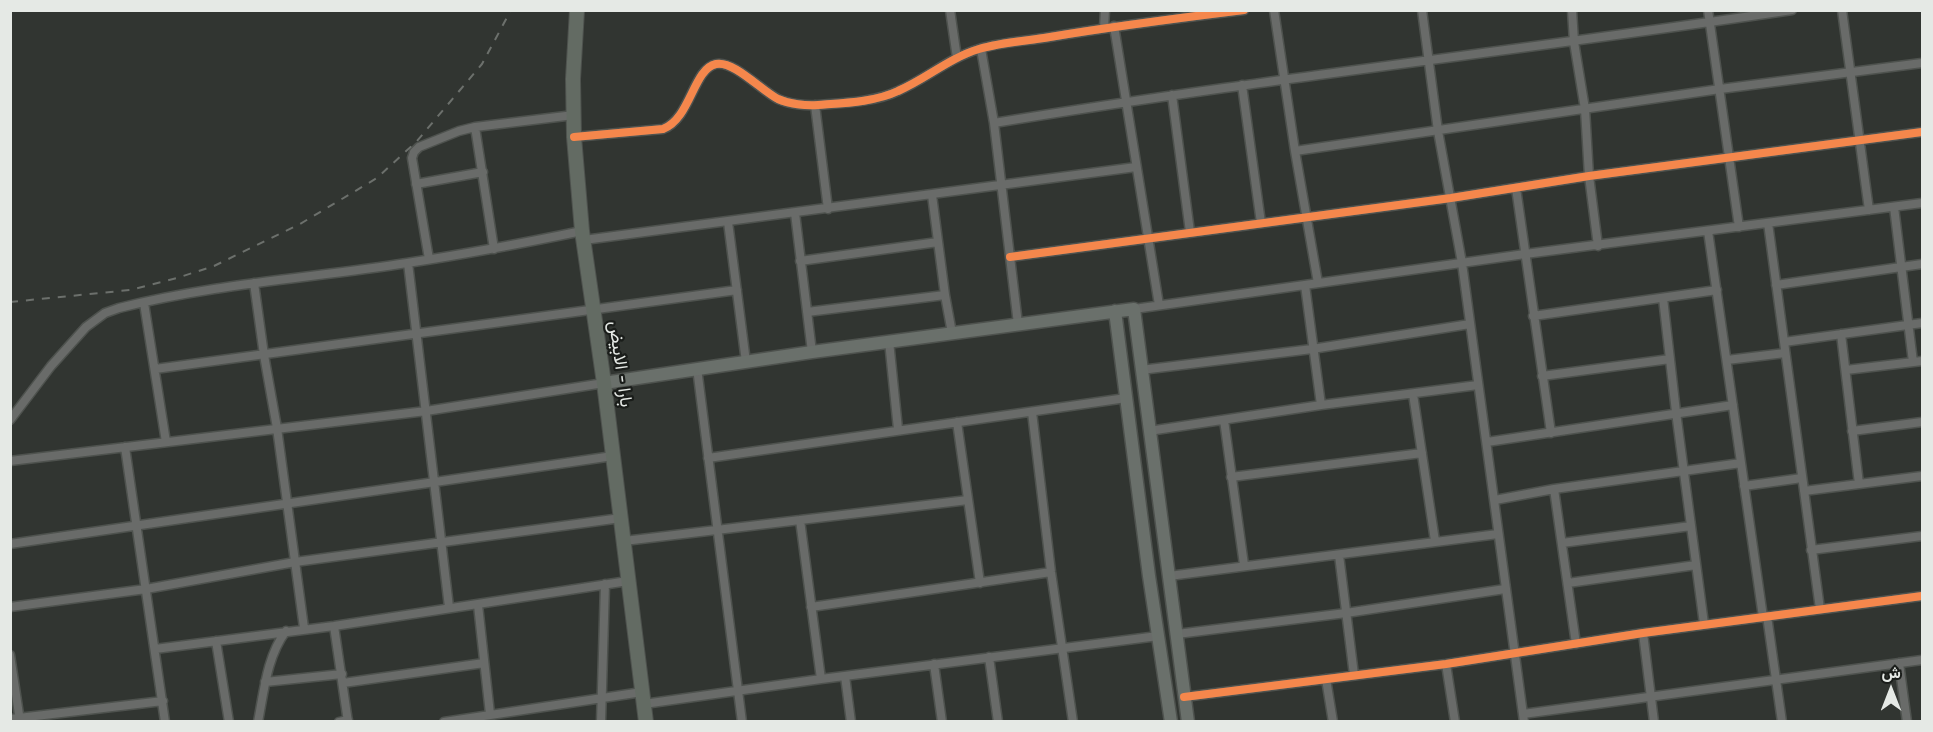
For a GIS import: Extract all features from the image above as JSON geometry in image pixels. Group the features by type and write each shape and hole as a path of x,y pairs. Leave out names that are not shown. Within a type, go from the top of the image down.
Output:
{"main road":[{"name":"بارا - الابيض","path":"577,10 573,79 574,137 583,236 604,383 646,722"},
{"path":"604,383 889,341 1134,309 1188,722"},
{"path":"1115,311 1171,722"}],"street":[{"path":"950,10 957,58"},
{"path":"1104,28 1105,10"},
{"path":"574,137 663,129 670,126 685,108 704,71 715,64 726,64 779,100 815,105 865,100 897,92 957,58 981,49 1114,26 1244,10"},
{"path":"1274,10 1318,283"},
{"path":"1422,10 1438,131 1462,263 1523,718 1923,660"},
{"path":"1572,10 1585,109 1589,176 1599,246"},
{"path":"1708,10 1739,228"},
{"path":"994,123 1284,78 1575,42 1792,10"},
{"path":"1842,10 1869,210"},
{"path":"1114,26 1159,305"},
{"path":"981,49 994,123 1018,324"},
{"path":"1295,151 1720,89 1923,63"},
{"path":"1242,85 1261,223"},
{"path":"1172,95 1190,232"},
{"path":"815,105 828,209"},
{"path":"429,259 412,158 419,147 475,127 574,115"},
{"path":"475,127 494,249"},
{"path":"1010,256 1451,198 1589,176 1923,132"},
{"path":"10,420 51,366 86,327 105,313 144,303 254,283 408,263 583,236 728,222 1136,167"},
{"path":"416,184 483,172"},
{"path":"1516,189 1551,433"},
{"path":"932,195 952,333"},
{"path":"1134,309 1525,254 1923,203"},
{"path":"1846,370 1918,362 1908,325 1894,207"},
{"path":"795,213 812,352"},
{"path":"728,222 746,362"},
{"path":"1768,223 1820,609"},
{"path":"1708,231 1744,486 1782,722"},
{"path":"800,261 938,242"},
{"path":"408,263 449,607"},
{"path":"1776,285 1923,264"},
{"path":"254,283 277,428 304,628"},
{"path":"1305,285 1321,405"},
{"path":"155,369 737,290"},
{"path":"1533,316 1717,290"},
{"path":"807,312 945,295"},
{"path":"1663,298 1704,624"},
{"path":"144,303 166,442"},
{"path":"1784,342 1923,323"},
{"path":"1141,370 1312,349 1470,324"},
{"path":"1841,334 1859,484"},
{"path":"889,341 898,429"},
{"path":"1727,360 1785,353"},
{"path":"1542,376 1670,359"},
{"path":"697,368 742,722"},
{"path":"10,461 426,411 604,383"},
{"path":"1149,431 1321,405 1478,385"},
{"path":"1413,394 1435,541"},
{"path":"708,458 1126,398"},
{"path":"1487,442 1733,405"},
{"path":"1032,412 1051,573 1073,722"},
{"path":"1224,420 1244,565"},
{"path":"957,422 980,583"},
{"path":"1852,431 1923,422"},
{"path":"125,447 165,722"},
{"path":"1231,477 1422,453"},
{"path":"10,544 613,456"},
{"path":"1495,500 1554,489 1741,463"},
{"path":"1804,491 1923,476"},
{"path":"1744,486 1802,478"},
{"path":"1554,489 1576,644"},
{"path":"624,541 968,500"},
{"path":"10,607 146,589 295,562 621,518"},
{"path":"800,520 821,679"},
{"path":"1562,543 1691,526"},
{"path":"1169,576 1498,534"},
{"path":"1811,550 1923,536"},
{"path":"1339,555 1354,675"},
{"path":"1568,583 1696,565"},
{"path":"811,607 1051,573"},
{"path":"155,649 304,628 334,626 628,581"},
{"path":"601,722 605,584"},
{"path":"1176,634 1346,613 1505,589"},
{"path":"1184,697 1446,664 1704,624 1922,598"},
{"path":"478,605 490,714"},
{"path":"334,626 342,679 345,721"},
{"path":"258,722 265,682 277,642 286,631"},
{"path":"1642,633 1654,722"},
{"path":"444,722 601,699 738,690 1158,636"},
{"path":"216,641 229,722"},
{"path":"10,655 16,719 163,701"},
{"path":"989,657 998,722"},
{"path":"265,682 342,679 484,663"},
{"path":"1899,663 1907,722"},
{"path":"934,664 942,722"},
{"path":"1446,664 1455,722"},
{"path":"845,676 851,722"},
{"path":"1326,679 1333,722"}],"railway":[{"path":"10,302 130,290 177,278 214,266 300,224 377,178 417,141 482,64 511,10"}],"cycle path":[{"path":"574,137 663,129 680,115 702,75 716,64 723,64 739,71 771,95 787,102 813,105 849,103 889,95 968,53 987,47 1244,10"},
{"path":"1010,257 1922,132"},
{"path":"1184,697 1446,664 1643,633 1922,596"}]}
